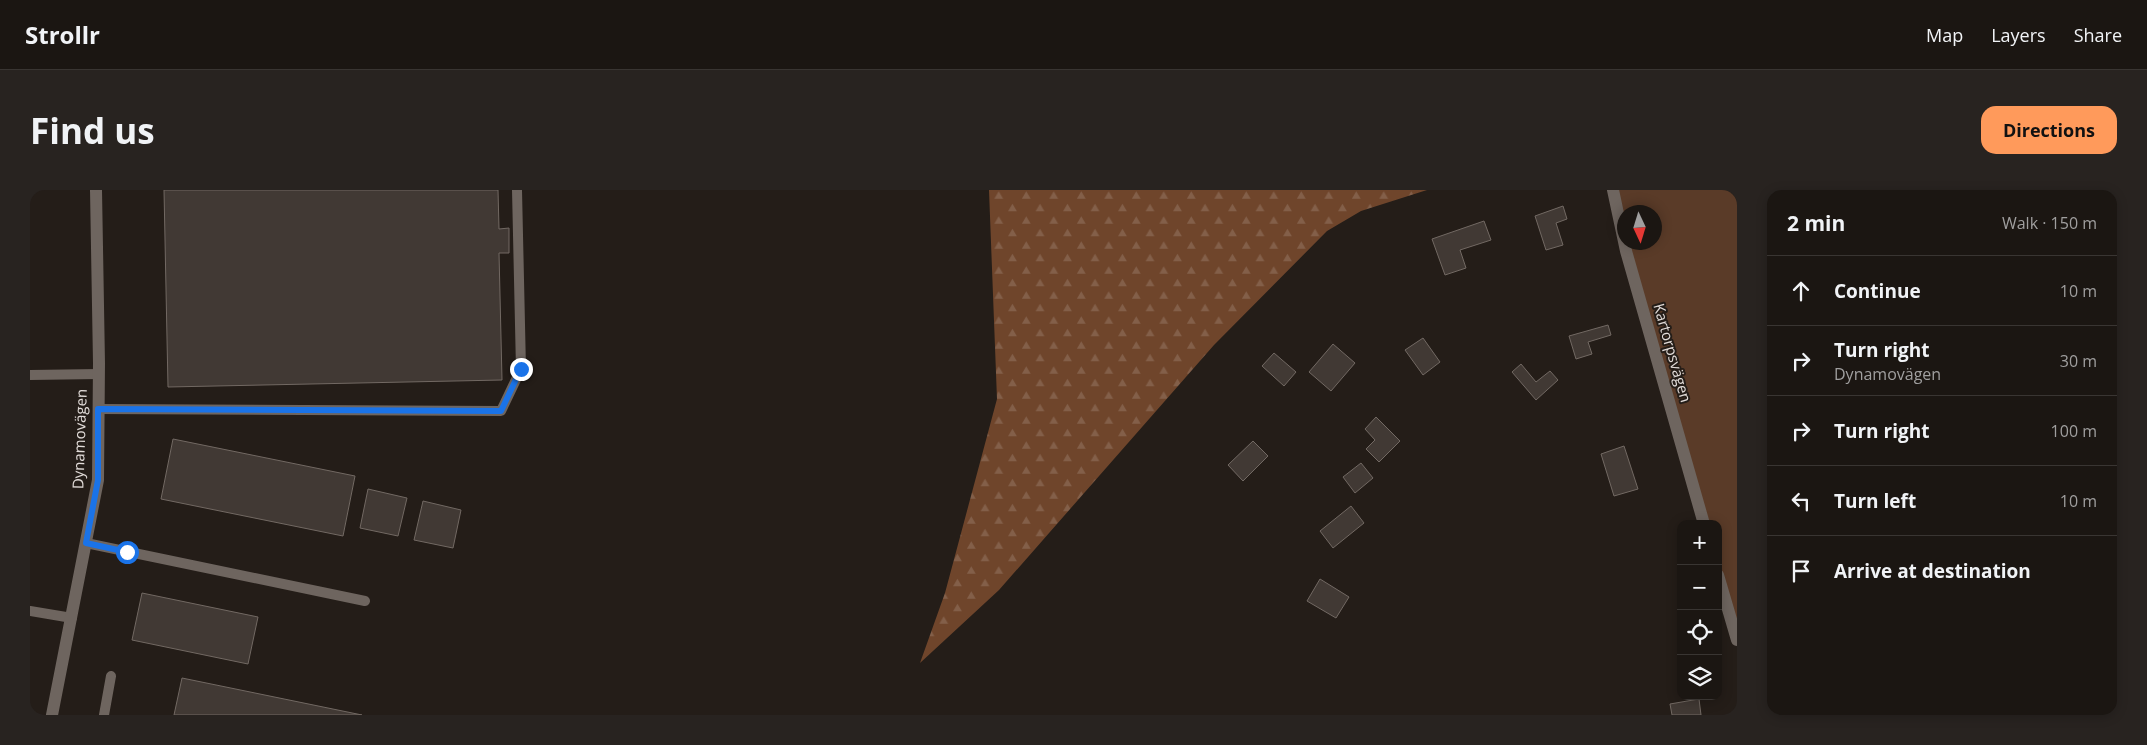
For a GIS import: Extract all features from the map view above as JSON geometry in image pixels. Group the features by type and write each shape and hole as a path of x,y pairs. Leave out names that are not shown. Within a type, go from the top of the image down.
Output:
{"street":[{"name":"Dynamovägen","path":"52,715 98,480 99,374 96,190"},
{"name":"Kartorpsvägen","path":"1613,190 1626,251 1703,520"},
{"path":"1722,589 1737,640"}],"lane":[{"path":"98,409 501,411 521,369 517,190"},
{"path":"30,375 99,374"},
{"path":"86,543 365,601"},
{"path":"30,611 72,618"},
{"path":"104,715 112,676"}],"shaded area":[{"path":"1614,190 1737,190 1737,627 1722,574 1722,520 1707,520 1631,250 1662,250 1662,205 1618,205"}],"green space":[{"path":"989,190 1427,190 1361,211 1327,231 1214,345 999,590 920,663 945,593 997,399"}],"building":[{"path":"164,190 498,190 499,229 509,228 509,253 499,253 502,380 168,387"},
{"path":"1563,206 1567,219 1556,223 1563,245 1546,250 1535,216"},
{"path":"1484,221 1491,240 1460,250 1466,268 1445,275 1432,239"},
{"path":"1608,325 1611,335 1588,342 1592,354 1576,359 1569,336"},
{"path":"1423,338 1440,362 1423,375 1405,350"},
{"path":"1333,344 1355,363 1331,391 1309,372"},
{"path":"1274,353 1296,372 1284,386 1262,366"},
{"path":"1521,364 1536,382 1550,371 1558,380 1536,400 1512,372"},
{"path":"1376,417 1400,441 1379,462 1366,449 1375,440 1365,429"},
{"path":"173,439 355,476 343,536 161,499"},
{"path":"1253,441 1268,456 1243,481 1228,465"},
{"path":"1624,446 1638,489 1614,496 1601,454"},
{"path":"1361,463 1373,478 1355,493 1343,477"},
{"path":"368,489 407,498 398,536 360,528"},
{"path":"423,501 461,510 453,548 414,540"},
{"path":"1351,506 1364,523 1333,548 1320,531"},
{"path":"1320,579 1349,597 1336,618 1307,601"},
{"path":"142,593 258,617 248,664 132,640"},
{"path":"182,678 362,715 174,715"},
{"path":"1699,700 1701,715 1672,715 1670,704"}],"route":[{"path":"127,552 86,543 98,480 98,409 501,411 521,369"}]}
